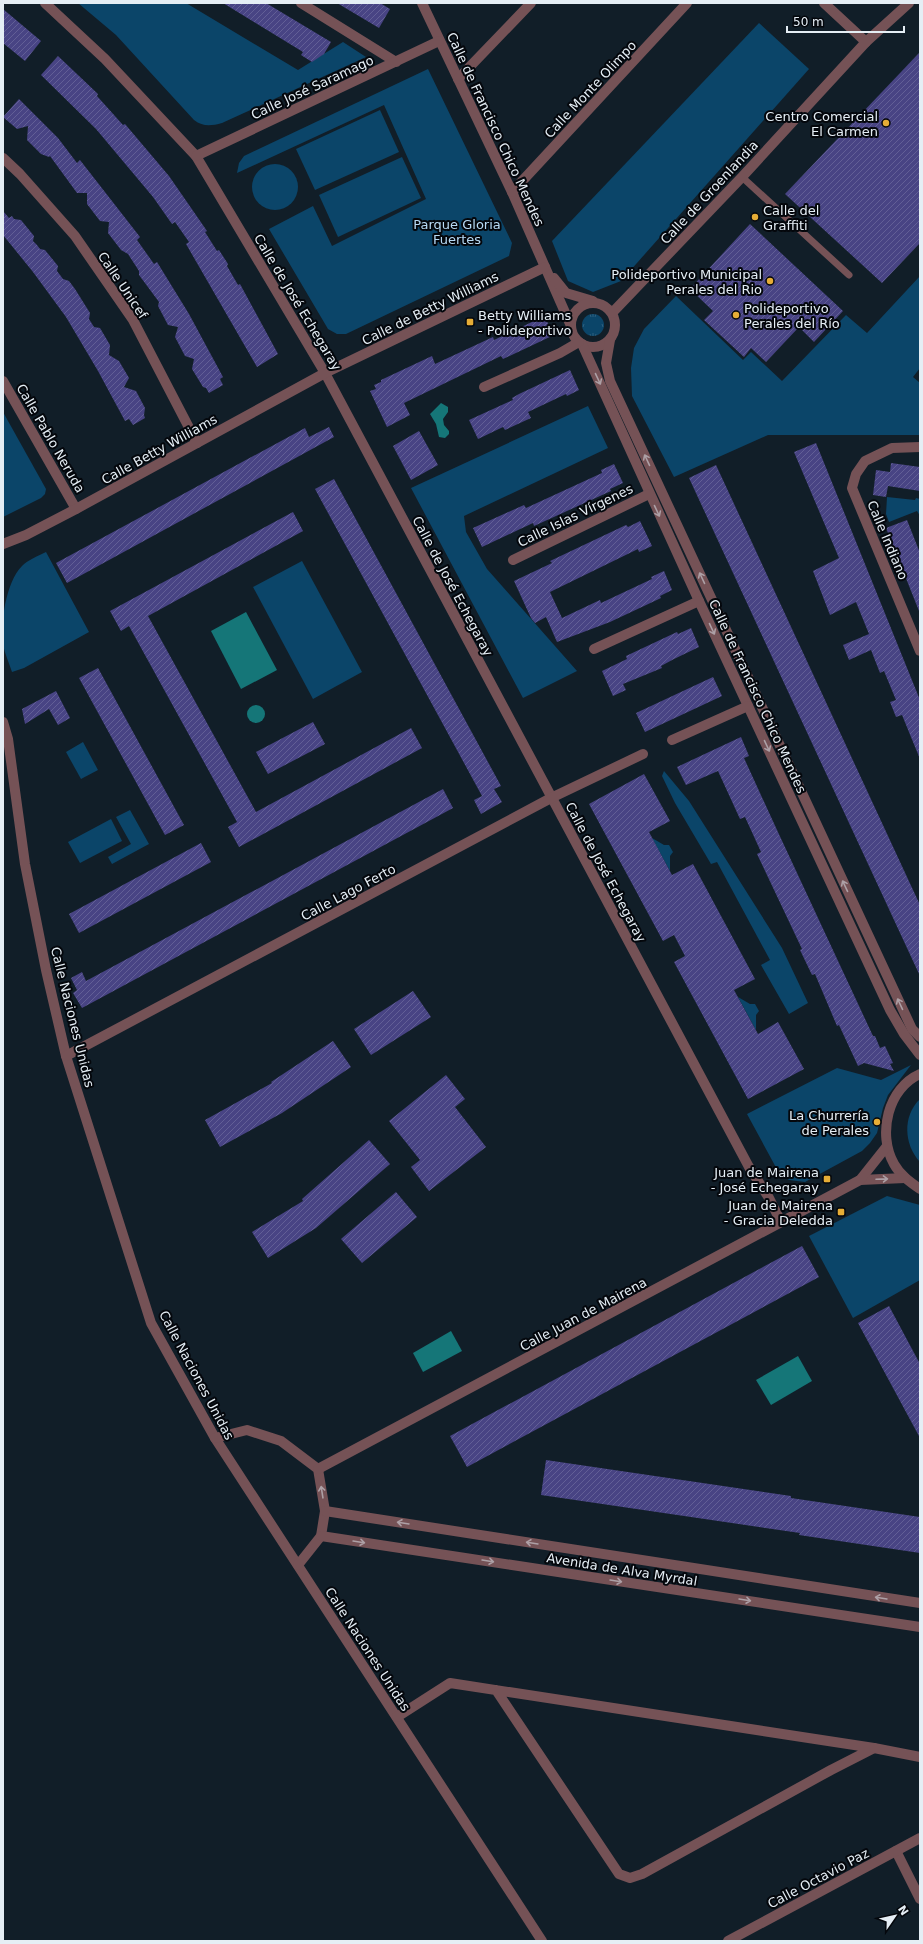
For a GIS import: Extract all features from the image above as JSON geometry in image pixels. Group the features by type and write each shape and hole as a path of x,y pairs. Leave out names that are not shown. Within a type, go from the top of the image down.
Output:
{"street":[{"name":"Calle de José Echegaray","path":"45,3 105,59 196,156 325,373 748,1167 769,1198 781,1222"},
{"path":"301,3 396,62"},
{"name":"Calle de Francisco Chico Mendes","path":"422,3 512,192 571,326"},
{"path":"458,79 531,3"},
{"name":"Calle Monte Olimpo","path":"512,192 687,3"},
{"path":"824,3 866,42"},
{"name":"Calle de Groenlandia","path":"612,313 742,178 866,42 909,3"},
{"name":"Calle José Saramago","path":"196,156 439,41"},
{"name":"Calle Unicef","path":"3,158 20,174 75,236 132,320 197,443"},
{"name":"Calle de Francisco Chico Mendes","path":"545,267 566,294 596,302"},
{"name":"Calle de Betty Williams","path":"325,373 545,267"},
{"path":"596,302 603,304 612,313 616,327 610,340 604,345 596,347 580,343 572,333 571,326 574,313 583,304 596,302"},
{"name":"Calle de Francisco Chico Mendes","path":"610,340 606,363 610,381 912,1028 920,1037"},
{"path":"484,387 580,343"},
{"name":"Calle de Francisco Chico Mendes","path":"580,343 890,1010 904,1034 920,1055"},
{"name":"Calle Betty Williams","path":"3,544 26,535 76,509 325,373"},
{"name":"Calle Pablo Neruda","path":"3,381 76,509"},
{"name":"Calle Indiano","path":"920,447 892,448 865,461 856,474 852,488 920,651"},
{"name":"Calle Islas Vírgenes","path":"513,560 650,494"},
{"path":"594,649 699,601"},
{"path":"672,740 748,706"},
{"name":"Calle Naciones Unidas","path":"3,722 8,739 26,864 46,970 66,1056 151,1323 215,1438 542,1941"},
{"name":"Calle Lago Ferto","path":"66,1056 551,798 643,754"},
{"path":"920,1074 900,1089 890,1106 886,1126 887,1146 894,1163 905,1178 920,1189"},
{"name":"Calle Juan de Mairena","path":"318,1470 860,1180 887,1146"},
{"name":"Calle Juan de Mairena","path":"860,1180 905,1178"},
{"path":"215,1438 247,1430 281,1441 318,1470 325,1511 321,1536 298,1565"},
{"name":"Avenida de Alva Myrdal","path":"325,1511 920,1604"},
{"name":"Avenida de Alva Myrdal","path":"321,1536 920,1627"},
{"path":"397,1717 450,1683 874,1748 920,1757"},
{"path":"496,1690 618,1874 630,1878 642,1874 874,1748"},
{"name":"Calle Octavio Paz","path":"728,1941 920,1838"},
{"path":"896,1851 920,1899"}],"lane":[{"path":"742,178 849,275"}],"green space":[{"path":"78,3 186,3 298,70 343,42 366,57 222,123 204,125 194,120 116,35"},
{"path":"759,23 809,69 621,281 593,292 568,281 552,241"},
{"name":"Parque Gloria Fuertes","path":"428,69 512,243 509,256 346,334 337,334 328,329 269,229 313,206 332,246 426,199 384,105 237,173 239,163 244,156"},
{"path":"380,110 399,152 315,190 296,149"},
{"path":"402,157 421,198 338,237 319,195"},
{"path":"280,164 292,170 297,178 297,196 292,204 284,209 270,210 258,204 253,196 252,182 258,170 266,165"},
{"path":"920,276 920,368 913,377 920,383 920,435 768,435 674,477 632,396 631,368 634,348 644,329 676,296 743,360 751,352 782,381 846,315 867,333"},
{"path":"593,314 601,317 604,325 601,333 593,336 585,333 582,325 585,317"},
{"path":"588,406 608,448 464,516 466,532 487,569 577,671 523,698 411,488"},
{"path":"3,412 46,489 45,494 41,498 3,517"},
{"path":"887,497 915,500 916,498 920,499 920,516 917,511 889,522 886,514"},
{"path":"46,552 89,632 24,668 12,672 3,645 2,636 3,615 8,592 16,573 22,566"},
{"path":"302,561 362,672 313,699 253,587"},
{"path":"83,742 98,770 81,779 66,752"},
{"path":"664,771 689,801 782,948 808,1003 789,1014 761,965 770,960 717,862 711,864 675,803 662,776"},
{"path":"130,810 149,844 112,864 108,857 131,844 116,817"},
{"path":"111,819 122,841 80,863 68,842"},
{"path":"652,838 664,845 669,845 673,852 670,856 670,871"},
{"path":"738,997 750,1004 755,1004 759,1011 756,1015 756,1030"},
{"path":"911,1065 888,1095 877,1133 870,1143 862,1151 805,1182 789,1180 779,1173 747,1114 837,1068 881,1080"},
{"path":"920,1099 920,1162 911,1147 907,1130 910,1114"},
{"path":"887,1196 920,1205 920,1280 853,1318 809,1236"}],"shaded area":[{"path":"441,403 448,407 448,412 443,419 444,425 449,431 449,434 445,438 439,437 436,424 430,414"},
{"path":"246,612 277,670 241,689 211,631"},
{"path":"256,705 262,708 265,714 262,720 256,723 250,720 247,714 250,708"},
{"path":"451,1331 462,1351 423,1372 413,1353"},
{"path":"798,1356 812,1381 771,1405 756,1380"}],"building":[{"path":"223,3 266,3 331,42 324,54 312,62 301,55 303,52"},
{"path":"337,3 380,3 390,9 379,28"},
{"path":"3,9 41,41 25,61 3,43"},
{"name":"Centro Comercial El Carmen","path":"920,52 920,243 882,283 785,194"},
{"path":"58,56 98,94 97,96 123,125 125,124 169,176 207,231 205,232 217,251 219,250 228,264 227,266 238,285 240,284 278,354 257,367 186,244 189,242 175,222 172,224 153,197 96,129 41,75"},
{"path":"19,99 58,138 77,163 80,160 140,237 137,240 154,264 157,262 189,314 223,377 220,379 223,385 209,393 206,388 203,387 192,369 194,359 185,356 175,337 178,327 168,325 158,306 159,302 139,275 139,271 128,254 121,250 108,233 109,222 100,221 87,204 87,193 77,193 50,156 41,154 27,140 28,126 17,129 3,117"},
{"path":"3,211 9,218 12,216 14,219 21,220 34,236 33,241 40,249 45,250 58,266 57,271 63,279 69,281 75,289 90,313 89,319 94,327 100,328 110,345 109,355 119,361 129,378 124,387 136,391 145,408 145,418 133,425 129,419 125,421 66,317 33,272 3,235"},
{"path":"750,224 843,311 814,342 799,327 766,362 751,348 744,357 704,320 713,311 690,289"},
{"path":"542,312 554,335 503,359 501,356 404,403 410,415 387,427 370,391 376,389 374,385 381,382 381,380 432,356 435,364 493,337 494,340 532,322 530,317"},
{"path":"570,370 579,390 567,396 566,394 528,412 531,418 505,430 503,427 478,439 469,420 513,400 512,398 519,394"},
{"path":"329,427 334,437 67,583 56,563 305,428 309,437"},
{"path":"419,431 438,465 411,480 393,446"},
{"path":"816,443 920,700 920,759 902,715 896,717 890,702 896,700 884,671 880,673 871,650 849,660 843,645 869,634 856,602 830,615 813,571 839,558 794,452"},
{"path":"891,463 920,467 920,491 888,486 886,497 873,495 876,470 890,472"},
{"path":"614,464 623,483 610,489 611,491 534,526 533,523 482,547 473,528 524,505 526,508 602,473 601,470"},
{"path":"716,465 920,905 920,976 689,478"},
{"path":"334,479 501,786 494,789 502,802 481,814 474,800 482,796 315,489"},
{"path":"293,512 303,531 148,616 256,812 411,728 422,748 239,847 228,827 237,822 129,626 121,631 110,611"},
{"path":"907,520 920,553 919,611 886,528"},
{"path":"640,521 652,546 639,552 638,549 550,592 562,618 600,600 601,603 652,579 651,577 664,571 672,590 660,596 661,598 610,622 557,642 546,617 535,623 531,618 514,581 552,563 550,561 626,525 628,527"},
{"path":"691,628 699,647 661,666 662,668 623,684 626,690 613,696 602,671 627,659 626,656 677,632 678,634"},
{"path":"98,668 184,825 165,835 79,678"},
{"path":"713,677 722,696 645,732 636,713"},
{"path":"56,691 70,718 58,725 49,709 25,724 22,709"},
{"path":"313,722 325,744 268,774 256,752"},
{"path":"741,737 749,756 744,758 873,1036 875,1036 880,1048 885,1046 893,1063 890,1064 894,1071 864,1063 858,1066 839,1025 837,1026 815,974 812,975 800,950 802,949 757,854 761,852 745,817 740,819 718,771 686,785 677,767"},
{"path":"644,774 670,821 649,832 672,875 693,864 755,979 734,990 758,1034 778,1022 804,1069 748,1099 674,962 685,956 674,935 663,941 589,804"},
{"path":"443,789 453,808 82,1008 73,993 77,990 71,978 82,972 86,981"},
{"path":"201,843 211,862 79,933 69,914"},
{"path":"413,991 431,1017 371,1055 354,1029"},
{"path":"333,1041 351,1067 282,1113 220,1147 205,1120 272,1083 271,1082"},
{"path":"446,1075 465,1099 455,1107 486,1147 429,1191 411,1167 420,1160 389,1121"},
{"path":"369,1140 390,1164 316,1228 268,1258 252,1232 303,1201 302,1199"},
{"path":"396,1192 417,1217 362,1263 341,1239"},
{"path":"802,1246 819,1277 467,1467 450,1436"},
{"path":"889,1306 920,1364 920,1438 858,1323"},
{"path":"546,1460 791,1496 791,1498 920,1517 920,1553 799,1535 800,1533 541,1495"}],"place":[{"name":"Centro Comercial El Carmen","path":"886,123"},
{"name":"Calle del Graffiti","path":"755,217"},
{"name":"Polideportivo Municipal Perales del Rio","path":"770,281"},
{"name":"Polideportivo Perales del Río","path":"736,315"},
{"name":"Betty Williams - Polideportivo","path":"470,322"},
{"name":"La Churrería de Perales","path":"877,1122"},
{"name":"Juan de Mairena - José Echegaray","path":"827,1179"},
{"name":"Juan de Mairena - Gracia Deledda","path":"841,1212"}]}
